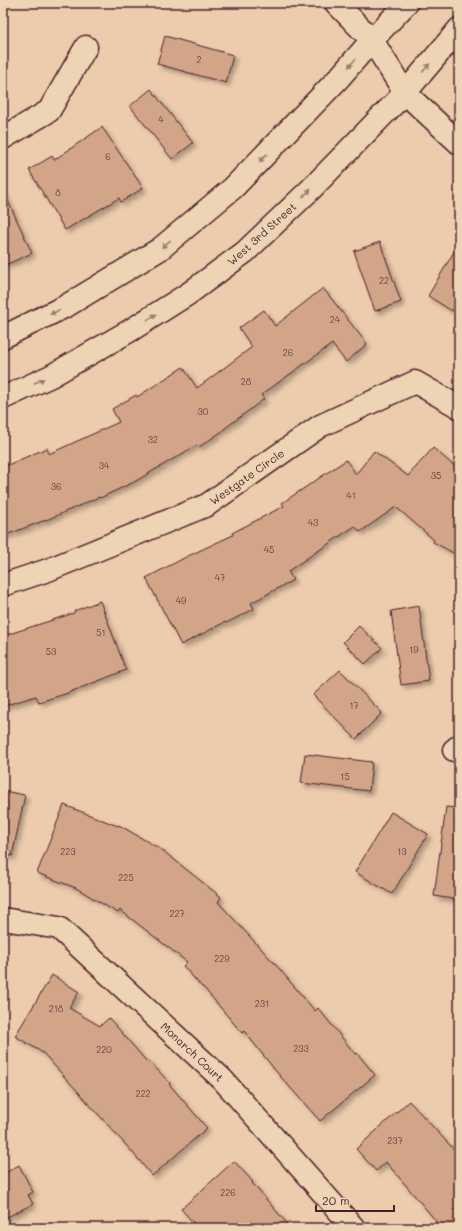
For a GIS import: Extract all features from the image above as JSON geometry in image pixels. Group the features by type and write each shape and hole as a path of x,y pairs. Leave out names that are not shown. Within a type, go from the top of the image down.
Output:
{"street":[{"path":"336,3 372,40 405,93 459,143"},
{"path":"3,337 66,306 160,249 233,188 338,79 407,3"},
{"name":"West 3rd Street","path":"3,398 51,376 131,330 188,294 245,252 311,189 405,93 459,29"},
{"path":"3,138 48,111 86,47"},
{"name":"Westgate Circle","path":"3,585 48,570 208,505 320,426 415,382 459,406"},
{"name":"Monarch Court","path":"3,919 60,928 222,1079 354,1228"}],"building":[{"path":"165,36 233,55 226,83 157,64"},
{"path":"151,89 193,143 172,159 130,106"},
{"path":"102,127 143,188 121,202 119,198 65,230 29,170 52,156 54,160"},
{"path":"3,190 32,253 3,266"},
{"path":"380,242 401,302 375,311 354,251"},
{"path":"459,243 459,298 452,311 428,296"},
{"path":"323,288 367,344 346,362 332,344 261,395 264,399 199,447 197,445 134,482 100,498 99,497 51,518 3,536 3,467 47,448 49,454 119,422 112,409 136,395 137,397 183,367 197,388 252,347 239,328 264,310 275,326"},
{"path":"433,448 459,470 459,556 433,542 434,540 396,507 360,532 355,526 288,571 293,580 251,603 254,609 181,645 146,578 233,535 232,533 284,506 282,503 346,460 356,474 374,451 408,476"},
{"path":"100,601 126,670 65,694 39,702 36,696 3,706 3,636 74,613 74,611"},
{"path":"419,606 429,681 401,685 391,611"},
{"path":"359,626 382,648 365,664 343,642"},
{"path":"340,670 382,713 356,739 313,695"},
{"path":"305,754 372,762 369,791 301,783"},
{"path":"3,791 25,795 12,856 3,855"},
{"path":"64,805 118,826 119,825 162,850 221,897 218,902 276,965 315,1011 318,1008 355,1054 357,1053 375,1075 320,1121 279,1075 244,1031 242,1033 183,966 187,962 120,910 118,913 76,888 37,873"},
{"path":"446,807 459,808 459,900 434,896"},
{"path":"391,812 428,834 392,894 355,872"},
{"path":"52,975 79,992 69,1008 100,1026 109,1018 148,1063 149,1061 170,1083 169,1084 207,1128 152,1176 43,1053 15,1036"},
{"path":"409,1101 459,1155 459,1228 437,1228 436,1221 386,1162 376,1171 356,1149"},
{"path":"234,1161 291,1228 198,1228 181,1209"},
{"path":"19,1165 33,1192 28,1195 33,1204 3,1219 3,1174"}]}
